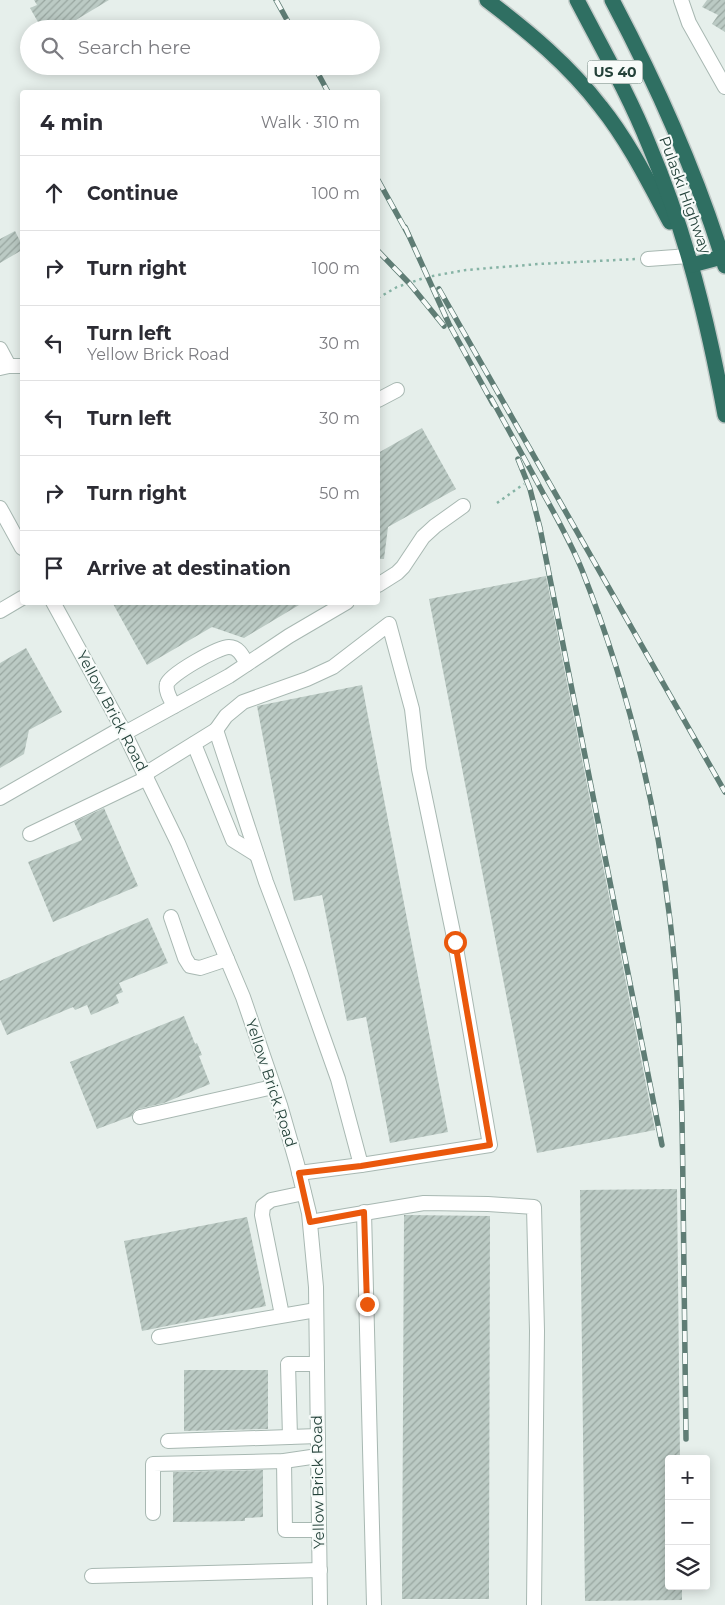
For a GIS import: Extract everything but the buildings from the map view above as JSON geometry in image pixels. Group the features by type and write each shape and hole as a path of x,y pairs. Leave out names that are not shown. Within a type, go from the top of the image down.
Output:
{"highway":[{"path":"487,0 558,58 601,107 631,152 690,260 724,262"},
{"name":"Pulaski Highway","path":"577,0 611,64 650,146 676,216 690,260 710,341 725,414"},
{"name":"Pulaski Highway","path":"612,0 632,37 664,105 710,220 724,262"}],"street":[{"path":"681,0 689,23 725,87"},
{"path":"710,220 725,235"},
{"path":"648,259 690,260"},
{"path":"0,349 11,367"},
{"path":"380,399 397,390"},
{"path":"380,584 403,567 423,537 463,506"},
{"path":"0,508 20,544"},
{"path":"0,611 20,599"},
{"name":"Yellow Brick Road","path":"55,605 124,730 178,843 243,997 299,1173 310,1222 316,1288 320,1605"},
{"path":"0,798 124,730 174,706 247,664 289,636 342,605"},
{"path":"30,834 146,776 216,730 226,716 243,702 333,667 389,624 412,709 419,769 455,942 490,1145 361,1166 299,1173"},
{"path":"174,706 167,691 167,684 170,679 200,659 214,651 229,646 238,650 247,664"},
{"path":"216,730 257,854 338,1079 361,1166"},
{"path":"194,744 233,840 257,854"},
{"path":"171,917 185,958 190,966 200,968 227,959"},
{"path":"140,1117 273,1087"},
{"path":"282,1316 262,1215 263,1206 271,1200 304,1192"},
{"path":"310,1222 424,1203 534,1207 537,1331 534,1605"},
{"path":"364,1212 374,1605"},
{"path":"159,1337 316,1310"},
{"path":"290,1437 288,1364 317,1364"},
{"path":"168,1442 318,1436"},
{"path":"153,1513 153,1464 284,1460 318,1456"},
{"path":"284,1460 285,1530 319,1530"},
{"path":"92,1576 320,1570"}],"path":[{"path":"380,297 398,287 427,277 466,270 539,264 648,259"},
{"path":"497,503 524,484"}],"railway":[{"path":"276,0 287,20"},
{"path":"319,75 327,90"},
{"path":"380,184 408,234"},
{"path":"405,227 449,324 493,404"},
{"path":"380,253 409,283 444,326"},
{"path":"439,289 725,792"},
{"path":"491,398 559,521 582,570 598,612 625,699 648,786 657,831 674,954 679,1021 686,1439"},
{"path":"518,459 530,489 540,528 662,1145"}],"route":[{"path":"367,1304 364,1212 310,1222 299,1173 361,1166 490,1145 455,942"}]}
